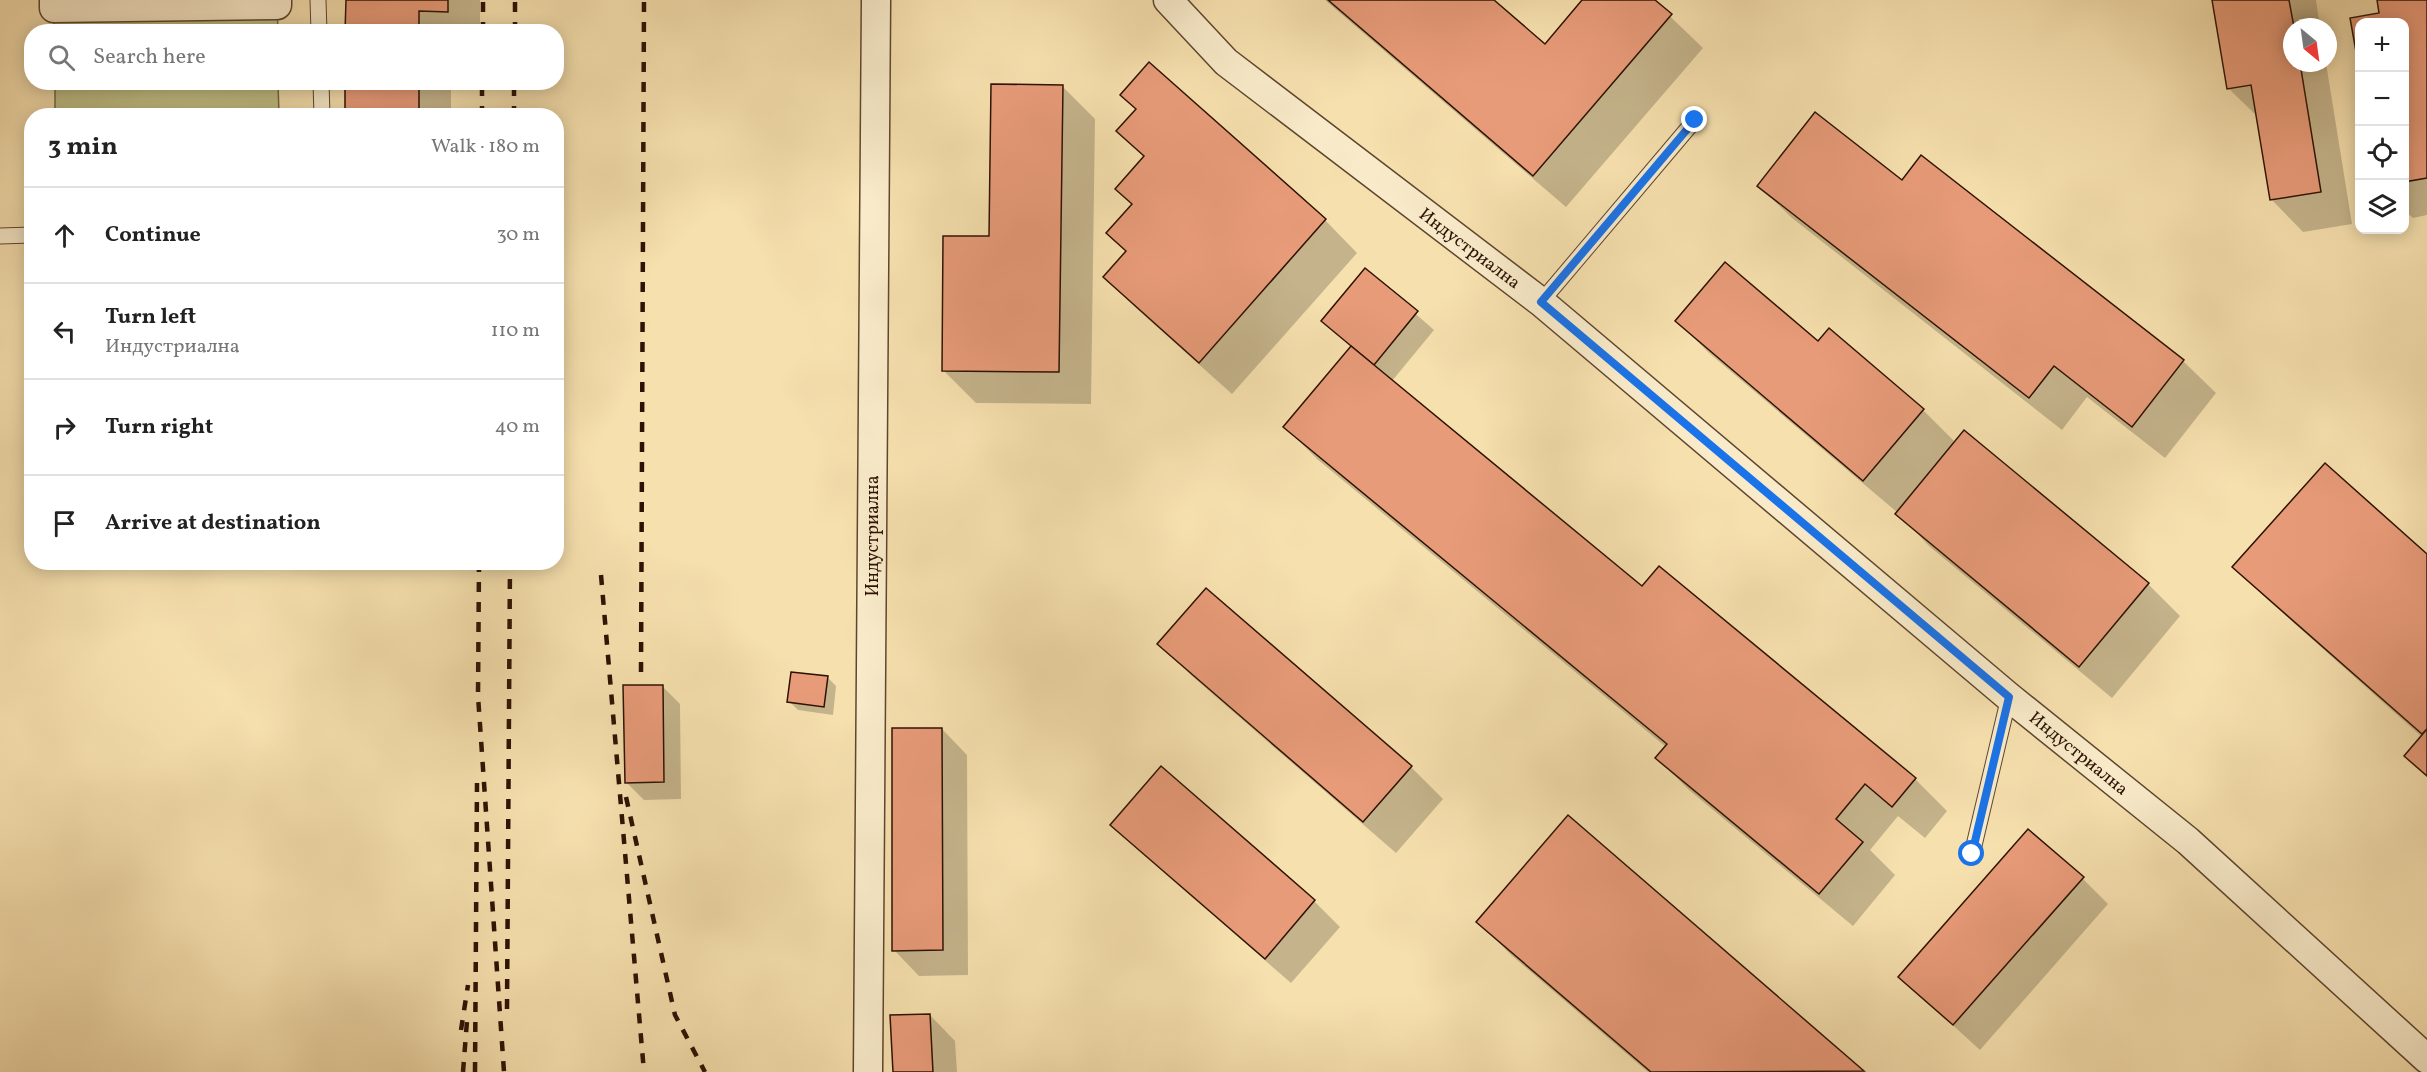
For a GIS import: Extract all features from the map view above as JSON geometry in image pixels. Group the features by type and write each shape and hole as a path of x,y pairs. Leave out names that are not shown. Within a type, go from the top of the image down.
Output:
{"street":[{"path":"54,0 54,8 277,5 277,0"},
{"name":"Индустриална","path":"868,1072 876,0"},
{"name":"Индустриална","path":"1168,0 1226,62 1541,302 2009,697 2188,841 2427,1059"}],"lane":[{"path":"318,0 319,24"},
{"path":"321,90 322,108"},
{"path":"1541,302 1695,120"},
{"path":"0,236 24,235"},
{"path":"1972,854 2009,697"}],"shaded area":[{"path":"277,5 278,24 54,24 54,8"},
{"path":"55,90 278,90 279,108 55,108"}],"building":[{"path":"346,0 448,0 448,12 419,11 419,24 345,24"},
{"path":"1328,0 1494,0 1545,44 1582,0 1655,0 1672,14 1533,176"},
{"path":"2212,0 2289,0 2292,18 2283,18 2283,72 2301,72 2321,192 2270,200 2251,85 2227,89"},
{"path":"2377,0 2427,0 2427,178 2409,181 2409,18 2355,18 2355,46 2350,18 2379,13"},
{"path":"1149,62 1326,219 1199,363 1103,277 1126,251 1106,233 1132,204 1115,189 1144,156 1116,131 1136,109 1120,95"},
{"path":"991,84 1063,85 1059,372 942,371 943,236 989,236"},
{"path":"345,90 419,90 419,108 345,108"},
{"path":"1815,112 1902,180 1921,155 2184,360 2132,427 2054,366 2029,398 1757,186"},
{"path":"1725,262 1818,341 1829,328 1924,409 1863,481 1675,321"},
{"path":"1365,268 1418,311 1374,365 1321,321"},
{"path":"1351,346 1642,586 1659,566 1916,778 1892,807 1865,784 1836,819 1863,842 1819,894 1655,758 1667,744 1283,427"},
{"path":"1964,430 2149,583 2079,667 1895,514"},
{"path":"2325,463 2427,554 2427,729 2422,734 2232,567"},
{"path":"1206,588 1412,766 1363,822 1157,644"},
{"path":"791,672 828,676 824,707 787,702"},
{"path":"623,685 663,685 664,782 625,783"},
{"path":"892,728 942,728 943,950 892,951"},
{"path":"2427,729 2427,776 2404,756"},
{"path":"1161,766 1315,900 1265,959 1110,825"},
{"path":"1568,815 1864,1071 1651,1072 1476,922"},
{"path":"2028,829 2084,877 1953,1025 1898,977"},
{"path":"930,1014 933,1072 893,1072 890,1015"}],"railway":[{"path":"483,0 483,24"},
{"path":"515,0 515,24"},
{"path":"641,672 644,0"},
{"path":"482,90 482,108"},
{"path":"514,90 514,108"},
{"path":"479,570 478,696 504,1072"},
{"path":"507,1009 510,570"},
{"path":"601,575 644,1072"},
{"path":"475,1072 477,783"},
{"path":"626,797 675,1015 705,1072"},
{"path":"461,1030 468,985"},
{"path":"463,1072 467,1021"}],"route":[{"path":"1695,120 1541,302 2009,697 1972,854"}]}
